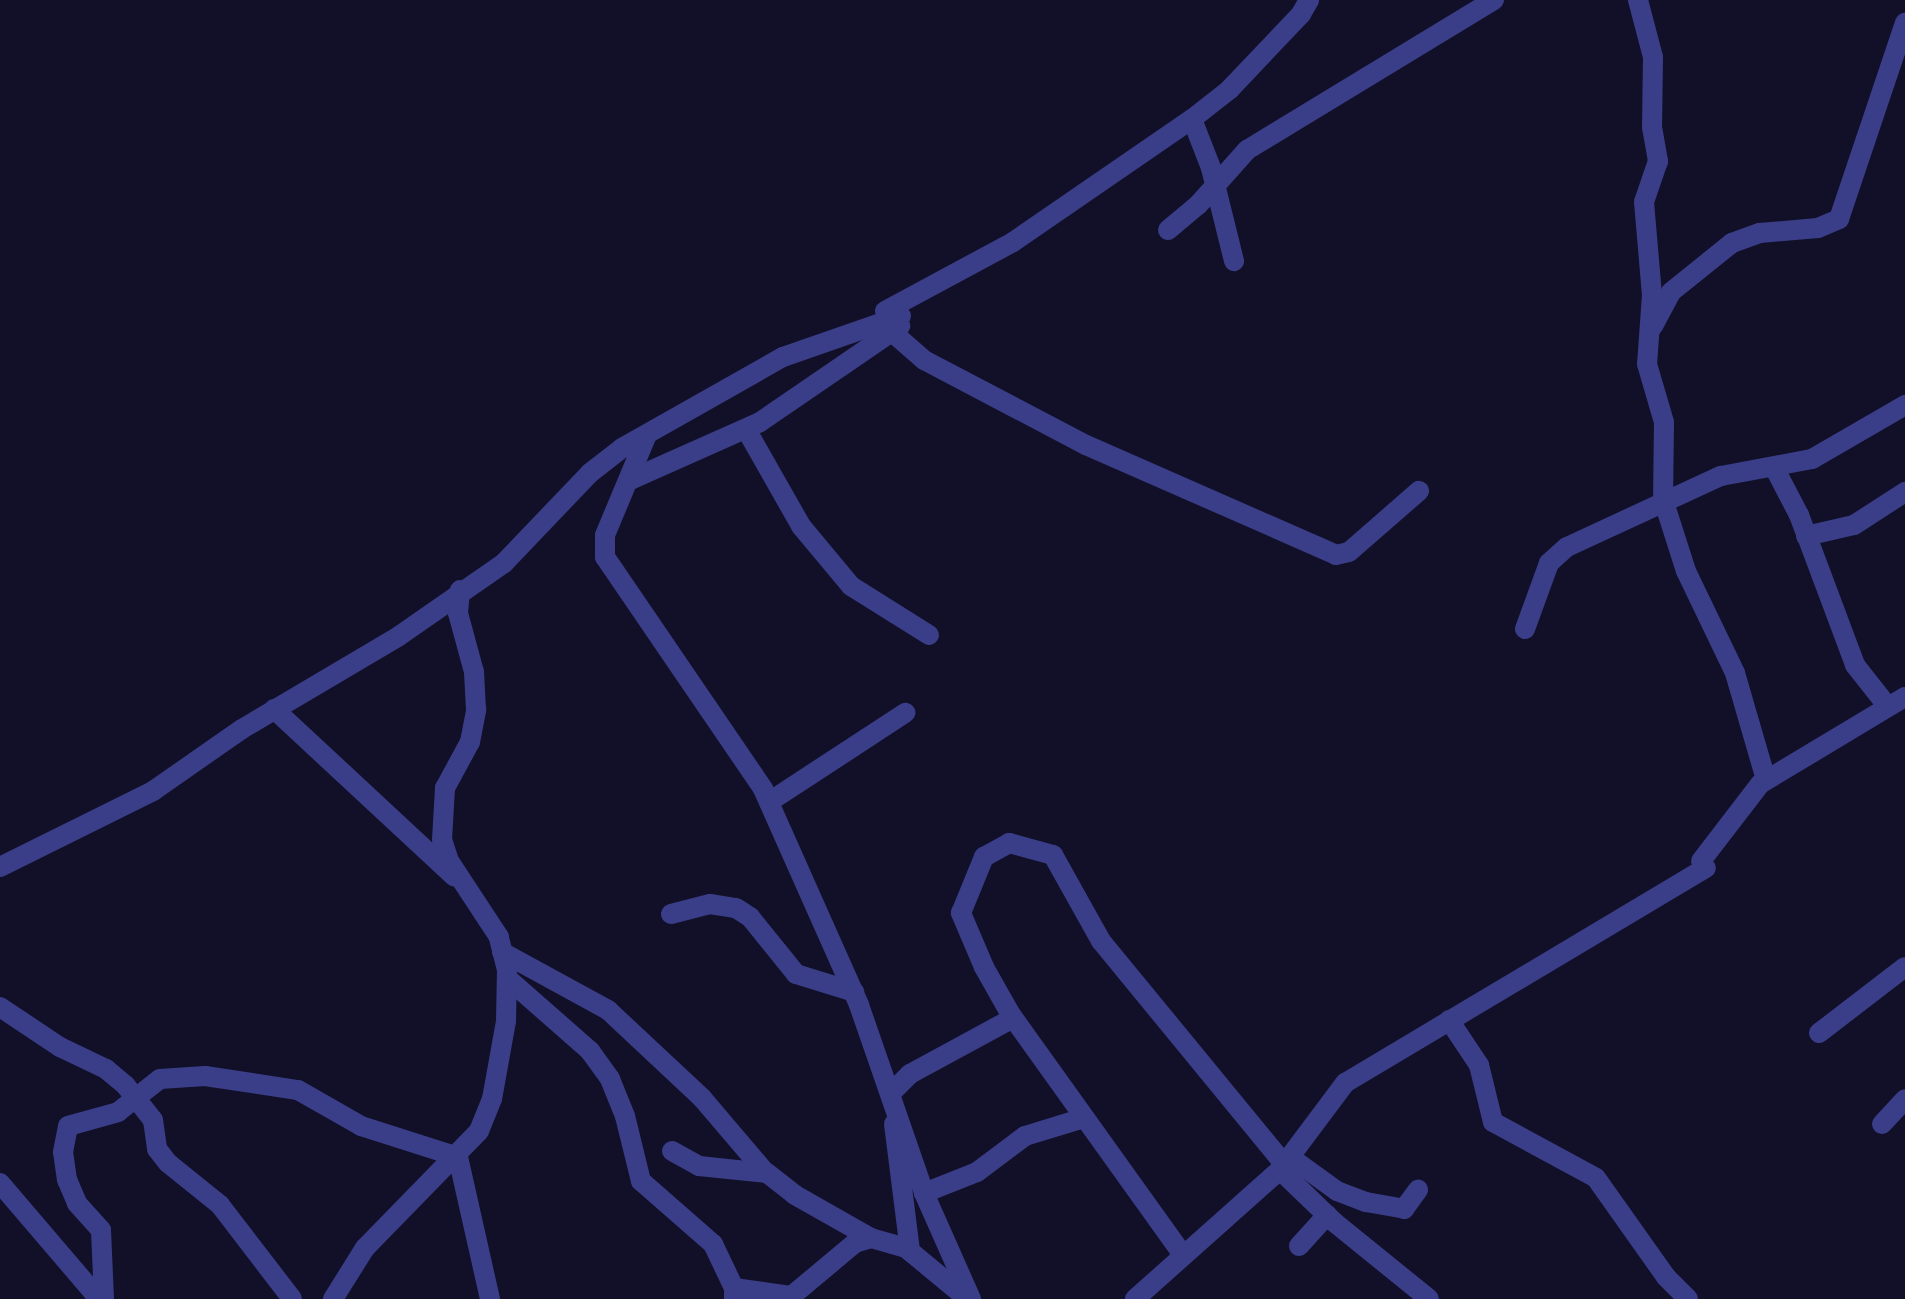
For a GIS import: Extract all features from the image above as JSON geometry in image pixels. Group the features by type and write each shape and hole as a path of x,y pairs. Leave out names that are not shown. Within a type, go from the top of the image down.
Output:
{"street":[{"path":"630,480 746,429 897,320 1192,119 1229,90 1301,14 1309,0"},
{"path":"1168,230 1215,187 1247,150 1494,0"},
{"path":"1638,0 1653,57 1652,127 1658,161 1644,195 1652,283 1647,364 1664,422 1663,499 1686,571 1735,673 1766,780"},
{"path":"1647,342 1671,292 1732,243 1760,233 1818,228 1839,219 1905,23"},
{"path":"1192,119 1215,187 1234,261"},
{"path":"0,867 153,791 274,709 399,636 460,590 504,563 590,473 646,437 783,357 897,320"},
{"path":"897,320 924,360 1086,445 1336,555 1349,552 1419,491"},
{"path":"1525,629 1549,563 1567,547 1663,499 1721,476 1812,459 1905,405"},
{"path":"746,429 801,526 851,586 929,635"},
{"path":"646,437 605,535 605,557 769,802 854,992 924,1193 969,1299"},
{"path":"1135,1299 1285,1164 1345,1083 1704,864 1766,780 1896,702 1855,665 1806,536 1774,467"},
{"path":"1806,536 1854,525 1905,492"},
{"path":"333,1299 365,1248 458,1157 479,1131 492,1099 506,1021 507,978 499,937 449,861 440,812 455,763 474,731 476,710 474,672 458,613 460,590"},
{"path":"274,709 464,884"},
{"path":"769,802 905,713"},
{"path":"1183,1255 1013,1018 961,913 984,857 1009,843 1053,855 1101,941 1327,1215 1396,1275 1429,1299"},
{"path":"671,914 710,904 736,908 750,917 796,974 854,992"},
{"path":"502,952 608,1010 702,1098 765,1172 871,1238 910,1251 969,1299"},
{"path":"1819,1033 1905,967"},
{"path":"507,978 590,1051 610,1079 625,1116 641,1181 713,1244 734,1293 790,1297 855,1243 871,1238"},
{"path":"0,1007 60,1047 106,1069 153,1120 157,1149 168,1163 220,1205 292,1299"},
{"path":"910,1251 897,1169 893,1097 910,1074 1013,1018"},
{"path":"1449,1020 1479,1065 1493,1122 1596,1178 1666,1277 1688,1299"},
{"path":"102,1299 104,1241 77,1203 63,1152 74,1121 118,1112 137,1101 160,1079 172,1076 287,1087 361,1126 458,1157"},
{"path":"1882,1124 1905,1099"},
{"path":"924,1193 977,1172 1025,1136 1084,1118"},
{"path":"672,1151 699,1166 765,1172"},
{"path":"458,1157 490,1299"},
{"path":"1285,1164 1366,1202 1404,1209 1418,1190"},
{"path":"0,1183 102,1299"},
{"path":"1299,1246 1327,1215"},
{"path":"1396,1275 1396,1299"}]}
